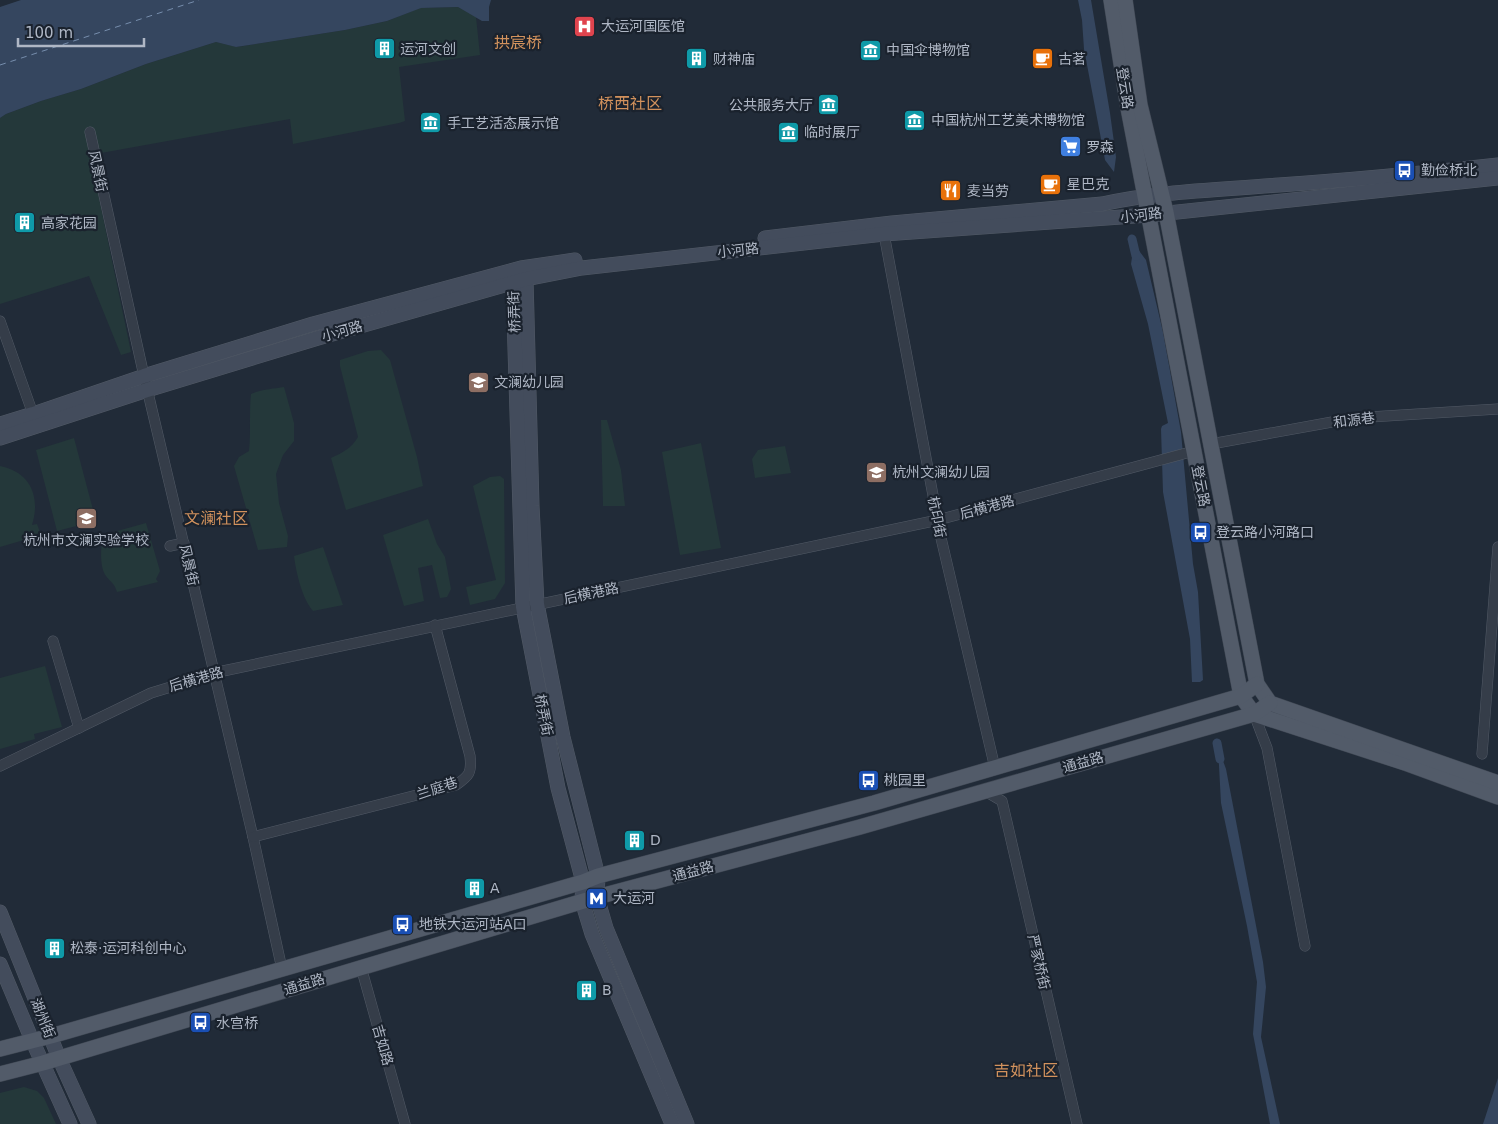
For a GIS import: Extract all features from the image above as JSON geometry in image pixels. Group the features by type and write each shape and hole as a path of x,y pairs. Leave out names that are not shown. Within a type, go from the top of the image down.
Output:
{"main road":[{"name":"登云路","path":"1111,0 1134,107 1166,212 1257,684 1270,703"},
{"name":"登云路","path":"1125,0 1134,107 1146,197 1187,452 1241,696 1254,714"},
{"name":"小河路","path":"0,438 147,390 592,257 895,222 1102,204 1162,194 1365,179 1498,164"},
{"name":"小河路","path":"0,424 144,376 304,327 520,277 582,268 884,234 1149,215 1498,178"},
{"name":"桥弄街","path":"520,277 530,606 558,788 583,882 582,901 592,934 672,1124"},
{"name":"桥弄街","path":"530,606 598,876 597,897 606,928 687,1124"},
{"name":"通益路","path":"0,1049 51,1036 583,882 598,876 798,824 995,768 1241,696 1257,684"},
{"name":"通益路","path":"0,1074 43,1063 582,901 860,827 1254,714 1270,703"},
{"path":"1270,703 1406,757 1498,797"},
{"path":"1254,714 1498,783"},
{"name":"湖州街","path":"0,912 59,1058 89,1124"},
{"name":"湖州街","path":"0,964 70,1124"}],"street":[{"name":"风景街","path":"90,132 147,390 254,837 282,969"},
{"name":"杭印街","path":"884,234 938,520 995,768"},
{"path":"0,321 33,414"},
{"name":"和源巷","path":"1211,444 1354,418 1498,409"},
{"name":"后横港路","path":"0,766 150,693 215,673 938,520 1187,452"},
{"path":"170,546 184,543"},
{"path":"1482,754 1498,547"},
{"name":"兰庭巷","path":"254,837 456,785 466,778 471,768 470,756 435,626"},
{"path":"53,641 79,728"},
{"path":"1254,714 1267,748 1305,946"},
{"path":"985,791 1002,801 1016,782"},
{"name":"严家桥街","path":"1002,801 1077,1124"},
{"name":"吉如路","path":"360,967 405,1124"}],"green space":[{"path":"458,7 476,17 480,55 399,67 405,121 293,144 290,119 90,155 131,352 121,355 89,276 0,304 0,118 6,114 81,89 146,64 216,42 237,47 345,30 387,21 420,8"},
{"path":"381,350 390,360 417,457 423,486 346,510 331,458 350,447 358,437 340,360 368,351"},
{"path":"284,387 294,423 294,441 283,455 276,474 279,503 288,536 287,547 258,550 234,466 239,457 249,451 251,394"},
{"path":"601,420 607,420 621,470 625,506 603,506"},
{"path":"74,438 96,521 57,531 36,450"},
{"path":"701,443 721,548 680,555 662,452"},
{"path":"785,446 791,473 755,478 752,459 758,450"},
{"path":"0,466 19,474 31,487 35,504 32,525 37,524 41,535 0,547"},
{"path":"500,476 504,479 505,583 495,599 470,605 466,587 496,580 473,486 490,477"},
{"path":"428,519 437,544 445,557 451,589 447,597 440,598 432,565 418,568 424,601 404,606 383,535"},
{"path":"146,523 160,571 156,579 158,582 117,592 114,584 106,576 102,567 101,550 103,535"},
{"path":"323,547 343,605 313,611 303,593 294,556"},
{"path":"45,666 62,727 34,734 35,739 0,749 0,678"},
{"path":"24,1087 37,1091 44,1098 56,1124 0,1124 0,1093"}],"water":[{"path":"21,0 491,0 489,21 482,21 458,7 421,8 387,21 345,30 236,47 216,42 146,64 81,89 41,101 0,118 0,7"},
{"path":"1078,0 1091,0 1116,157 1114,172 1105,160 1084,49 1082,20"},
{"path":"1134,244 1146,260 1163,332 1181,432 1193,564 1198,592 1203,680 1200,682 1192,682 1190,639 1163,492 1161,429 1162,426 1168,423 1148,324 1131,264"},
{"path":"1218,747 1226,769 1263,962 1266,987 1261,1037 1280,1124 1270,1124 1253,1034 1257,982 1221,803"},
{"path":"1498,1078 1498,1124 1483,1124"}],"waterway":[{"path":"1132,239 1136,256"},
{"path":"1217,743 1220,759"}],"ferry route":[{"path":"0,65 199,0"}],"place":[{"name":"大运河国医馆","path":"585,26"},
{"name":"运河文创","path":"384,49"},
{"name":"中国伞博物馆","path":"870,50"},
{"name":"财神庙","path":"697,59"},
{"name":"古茗","path":"1042,59"},
{"name":"公共服务大厅","path":"829,105"},
{"name":"中国杭州工艺美术博物馆","path":"915,120"},
{"name":"手工艺活态展示馆","path":"431,123"},
{"name":"临时展厅","path":"788,132"},
{"name":"罗森","path":"1070,147"},
{"name":"勤俭桥北","path":"1405,170"},
{"name":"星巴克","path":"1051,184"},
{"name":"麦当劳","path":"951,191"},
{"name":"高家花园","path":"25,223"},
{"name":"文澜幼儿园","path":"478,382"},
{"name":"杭州文澜幼儿园","path":"876,472"},
{"name":"杭州市文澜实验学校","path":"86,518"},
{"name":"登云路小河路口","path":"1200,532"},
{"name":"桃园里","path":"868,780"},
{"name":"D","path":"634,840"},
{"name":"A","path":"474,888"},
{"name":"大运河","path":"597,898"},
{"name":"地铁大运河站A口","path":"403,924"},
{"name":"松泰·运河科创中心","path":"54,948"},
{"name":"B","path":"586,990"},
{"name":"水宫桥","path":"200,1023"}],"district":[{"name":"拱宸桥","path":"518,42"},
{"name":"桥西社区","path":"630,103"},
{"name":"文澜社区","path":"216,518"},
{"name":"吉如社区","path":"1026,1070"}]}
